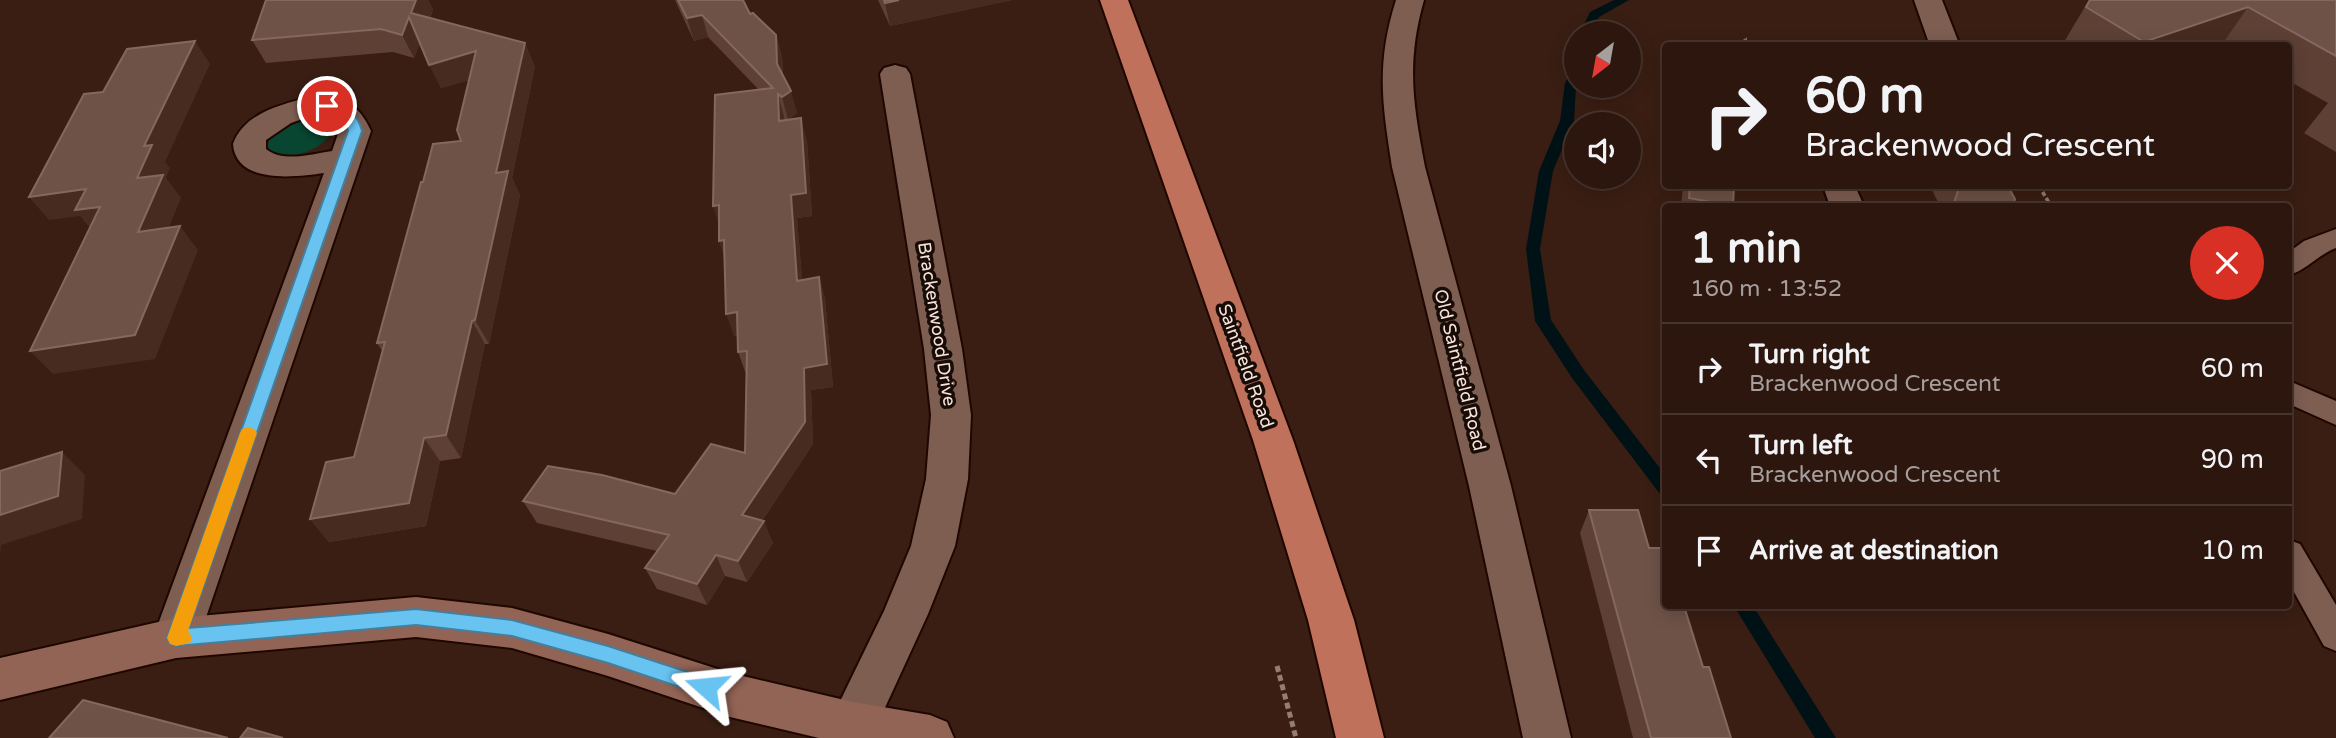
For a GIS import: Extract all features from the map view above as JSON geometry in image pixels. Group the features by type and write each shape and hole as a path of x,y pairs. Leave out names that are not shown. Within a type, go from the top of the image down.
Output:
{"highway":[{"name":"Saintfield Road","path":"1114,0 1273,440 1331,620 1360,738"}],"street":[{"name":"Old Saintfield Road","path":"1410,0 1398,52 1398,111 1414,192 1453,333 1547,738"},
{"path":"1928,0 1944,42"},
{"name":"Brackenwood Drive","path":"853,724 905,614 933,546 947,479 951,415 943,349 895,74"},
{"path":"176,638 345,159"},
{"path":"0,679 176,638 416,617 512,628 608,655 730,695 853,724 930,738"}],"lane":[{"path":"2292,264 2313,247 2336,239"},
{"path":"2292,393 2336,414"},
{"path":"2292,557 2336,636"}],"path":[{"path":"1277,666 1296,738"}],"green space":[{"path":"312,118 324,119 331,124 332,132 320,145 294,155 268,149 269,141 277,130 290,123"}],"building":[{"path":"266,0 416,0 411,13 525,43 496,173 508,171 446,435 424,438 409,503 310,519 326,462 354,457 385,342 377,343 421,182 433,144 461,141 457,130 476,51 429,65 409,17 402,35 381,29 252,40"},
{"path":"678,0 743,0 750,14 753,13 776,35 777,64 791,91 782,97 778,94 779,121 801,118 806,193 791,195 797,281 819,277 827,364 804,368 805,422 742,515 764,521 738,561 716,555 697,584 645,568 669,535 523,501 548,466 602,475 675,494 711,444 745,453 747,351 738,352 737,312 726,314 724,240 719,241 719,205 713,206 715,95 773,88 702,15 687,18"},
{"path":"2090,0 2336,0 2336,56 2248,7 2144,42 2086,7"},
{"path":"195,41 144,146 152,145 137,178 163,175 138,232 180,226 135,335 30,351 100,207 75,210 86,189 29,197 84,94 103,92 127,49"},
{"path":"1690,189 1734,189 1733,203 1689,198"},
{"path":"1957,189 2010,189 2015,199 2014,203 1954,203"},
{"path":"62,452 58,496 0,515 0,471"},
{"path":"1589,510 1638,510 1649,548 1662,548 1662,609 1685,609 1703,667 1709,667 1731,738 1651,738"},
{"path":"83,700 228,738 49,738"},
{"path":"248,728 283,738 240,738"}],"waterway":[{"path":"1591,21 1594,15 1623,0"},
{"path":"1569,98 1567,121 1546,171 1533,249 1543,321 1578,374 1662,484"},
{"path":"1745,609 1826,738"}],"slow traffic":[{"path":"183,637 176,638 248,433"}],"route":[{"path":"327,106 342,110 352,119 355,131 176,638 289,626 416,617 512,628 608,655 706,687"}]}
